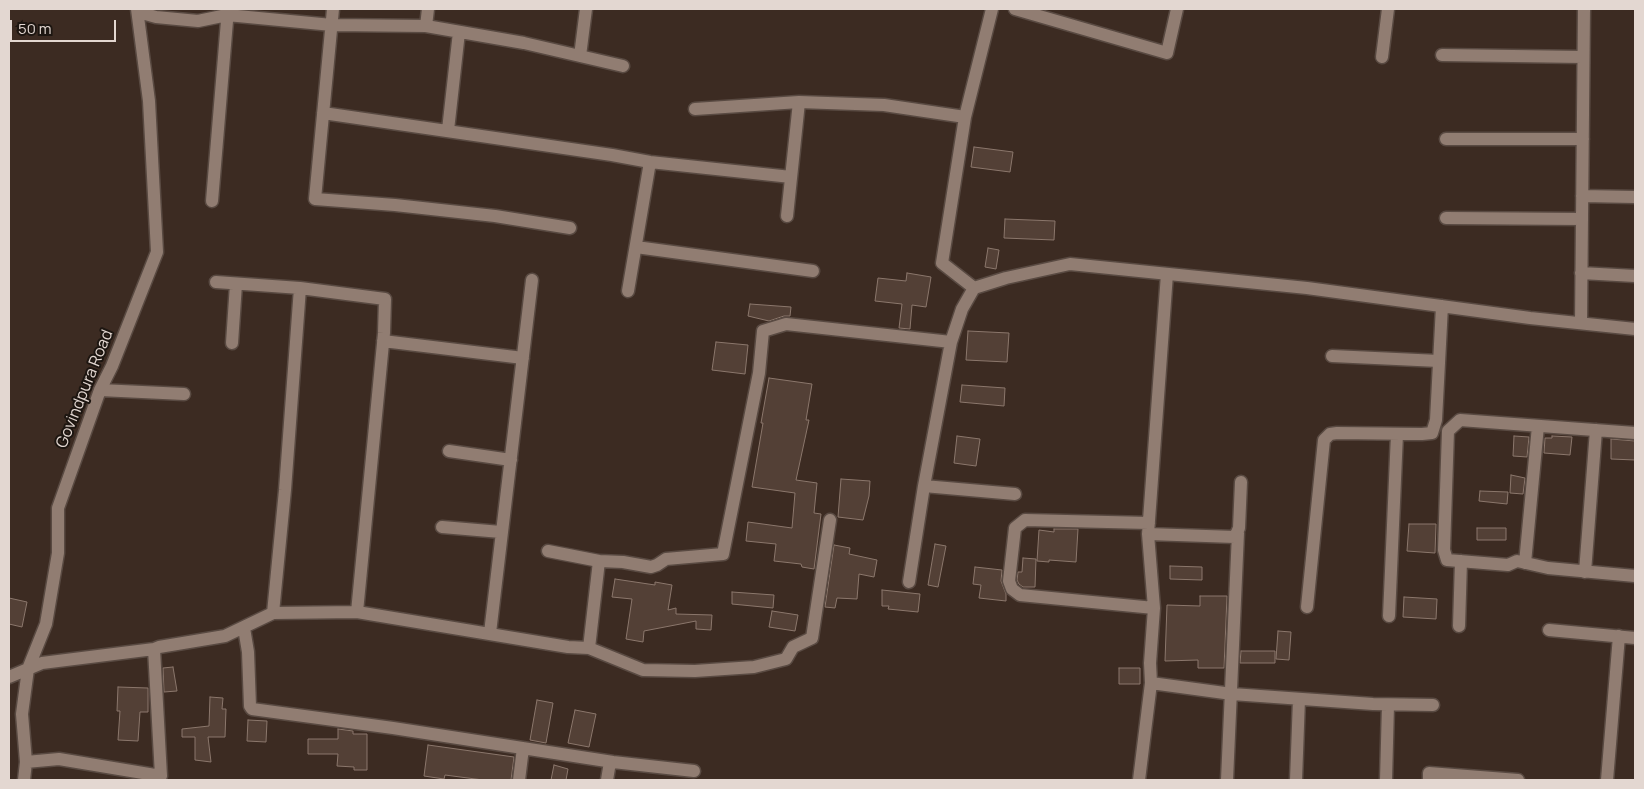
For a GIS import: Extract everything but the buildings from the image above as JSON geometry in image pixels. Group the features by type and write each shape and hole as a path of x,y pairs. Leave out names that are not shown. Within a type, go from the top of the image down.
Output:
{"street":[{"path":"334,9 315,199 486,215 570,228"},
{"path":"426,26 428,9"},
{"path":"580,56 586,9"},
{"path":"974,288 942,263 965,117 992,9"},
{"path":"1015,9 1167,52 1177,9"},
{"path":"1382,56 1388,9"},
{"path":"1581,323 1584,9"},
{"path":"138,10 156,17 198,21 228,12 332,25 426,26 524,43 623,66"},
{"name":"Govindpura Road","path":"24,780 26,762 22,714 28,669 46,624 58,553 58,508 100,390 112,366 157,252 149,102 138,10"},
{"path":"212,202 228,12"},
{"path":"448,130 459,32"},
{"path":"1442,55 1583,57"},
{"path":"695,108 799,102 884,104 965,117"},
{"path":"787,216 799,102"},
{"path":"323,113 448,130 650,162 791,177"},
{"path":"1446,139 1582,139"},
{"path":"628,290 650,162"},
{"path":"1582,196 1635,197"},
{"path":"1446,218 1582,219"},
{"path":"636,247 813,271"},
{"path":"909,582 924,486 951,342 962,308 974,288 1006,278 1070,264 1307,288 1530,318 1635,328"},
{"path":"1581,273 1635,276"},
{"path":"1139,780 1151,683 1150,663 1154,608 1149,528 1167,274"},
{"path":"490,633 532,280"},
{"path":"216,282 300,288 385,299 383,341 357,612"},
{"path":"232,343 236,284"},
{"path":"273,613 285,490 300,288"},
{"path":"1307,607 1324,440 1330,434 1337,433 1432,433 1436,420 1442,306"},
{"path":"548,551 599,561 623,562 651,567 666,559 723,554 759,373 764,331 786,324 951,342"},
{"path":"383,341 523,358"},
{"path":"1332,356 1439,361"},
{"path":"100,390 184,394"},
{"path":"1635,433 1460,420 1448,431 1444,550 1447,560 1508,565 1517,561 1548,568 1635,576"},
{"path":"1525,563 1538,426"},
{"path":"1585,572 1596,430"},
{"path":"1390,616 1397,434"},
{"path":"449,451 511,460"},
{"path":"1227,780 1241,482"},
{"path":"924,486 1015,494"},
{"path":"9,677 42,663 154,649 160,646 225,636 273,613 357,612 590,648 643,670 695,671 754,667 786,659 793,648 812,638 830,520"},
{"path":"1154,608 1020,595 1012,589 1009,581 1015,528 1025,520 1149,528 1231,538 1236,537 1238,533"},
{"path":"442,527 501,532"},
{"path":"590,648 599,561"},
{"path":"1459,626 1461,561"},
{"path":"244,628 248,652 250,706 252,709 324,718 610,762 694,771"},
{"path":"1549,630 1635,638"},
{"path":"1607,780 1619,636"},
{"path":"26,762 59,759 161,776 154,649"},
{"path":"1151,683 1232,694 1388,705 1433,705"},
{"path":"1296,780 1299,698"},
{"path":"1386,780 1388,705"},
{"path":"519,780 523,748"},
{"path":"607,780 610,762"},
{"path":"1429,780 1429,773 1518,780"}]}
